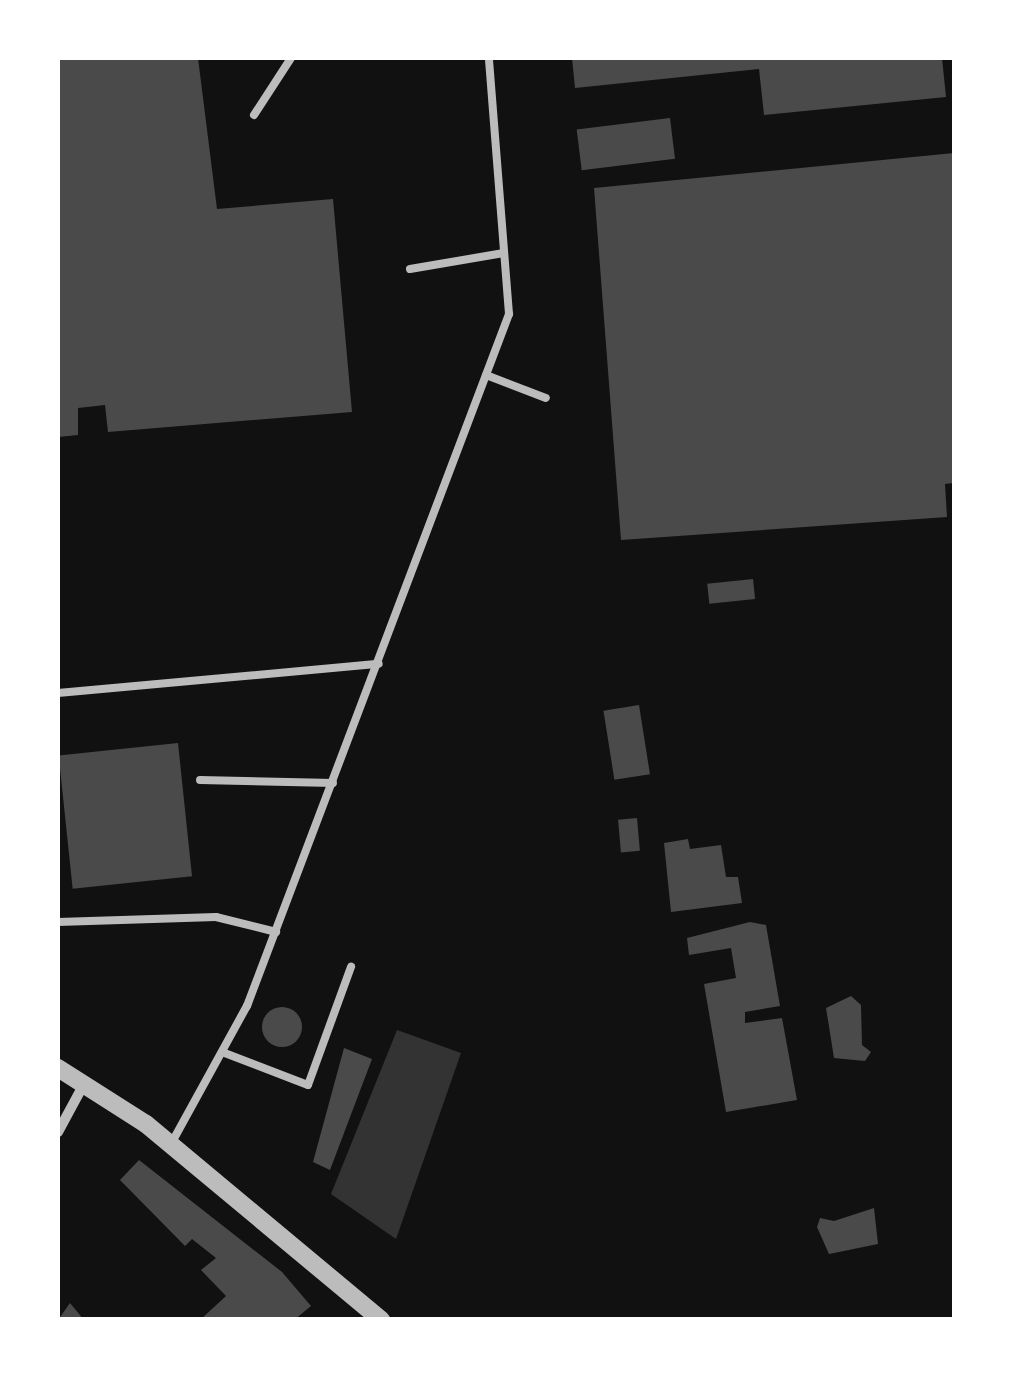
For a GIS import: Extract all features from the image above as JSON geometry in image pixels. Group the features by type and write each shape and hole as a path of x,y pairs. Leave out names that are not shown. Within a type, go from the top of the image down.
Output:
{"street":[{"path":"58,1068 171,1144 381,1320"},
{"path":"58,1132 84,1084"}],"lane":[{"path":"254,116 292,58"},
{"path":"171,1144 222,1052 276,932 508,314 489,58"},
{"path":"410,269 504,253"},
{"path":"486,375 546,398"},
{"path":"58,693 379,664"},
{"path":"200,780 333,783"},
{"path":"58,922 216,917 276,932"},
{"path":"222,1052 308,1086 350,967"}],"shaded area":[{"path":"397,1030 461,1053 396,1239 331,1194"}],"building":[{"path":"198,58 217,209 333,199 352,412 108,432 105,405 78,408 78,435 58,437 58,59"},
{"path":"572,58 942,58 946,97 764,115 759,69 575,88"},
{"path":"670,118 675,159 582,170 577,129"},
{"path":"954,153 954,483 945,484 947,517 621,540 594,188"},
{"path":"753,579 755,599 709,604 707,584"},
{"path":"639,705 650,774 614,780 603,711"},
{"path":"178,743 192,876 73,889 59,756"},
{"path":"637,818 640,851 621,853 618,820"},
{"path":"688,839 690,849 721,845 726,877 738,877 742,903 671,912 664,843"},
{"path":"750,922 766,925 780,1006 745,1012 745,1023 782,1018 797,1100 726,1112 704,984 736,978 731,948 689,955 687,938"},
{"path":"851,996 861,1005 862,1045 871,1052 865,1061 834,1058 826,1008"},
{"path":"282,1007 296,1013 302,1027 296,1041 282,1047 268,1041 262,1027 268,1013"},
{"path":"344,1048 372,1059 330,1170 313,1162"},
{"path":"139,1160 282,1272 311,1306 294,1320 200,1320 226,1296 201,1270 216,1258 192,1239 185,1246 120,1180"},
{"path":"874,1208 878,1244 829,1254 817,1227 820,1218 834,1221"},
{"path":"70,1303 84,1320 58,1320"}]}
